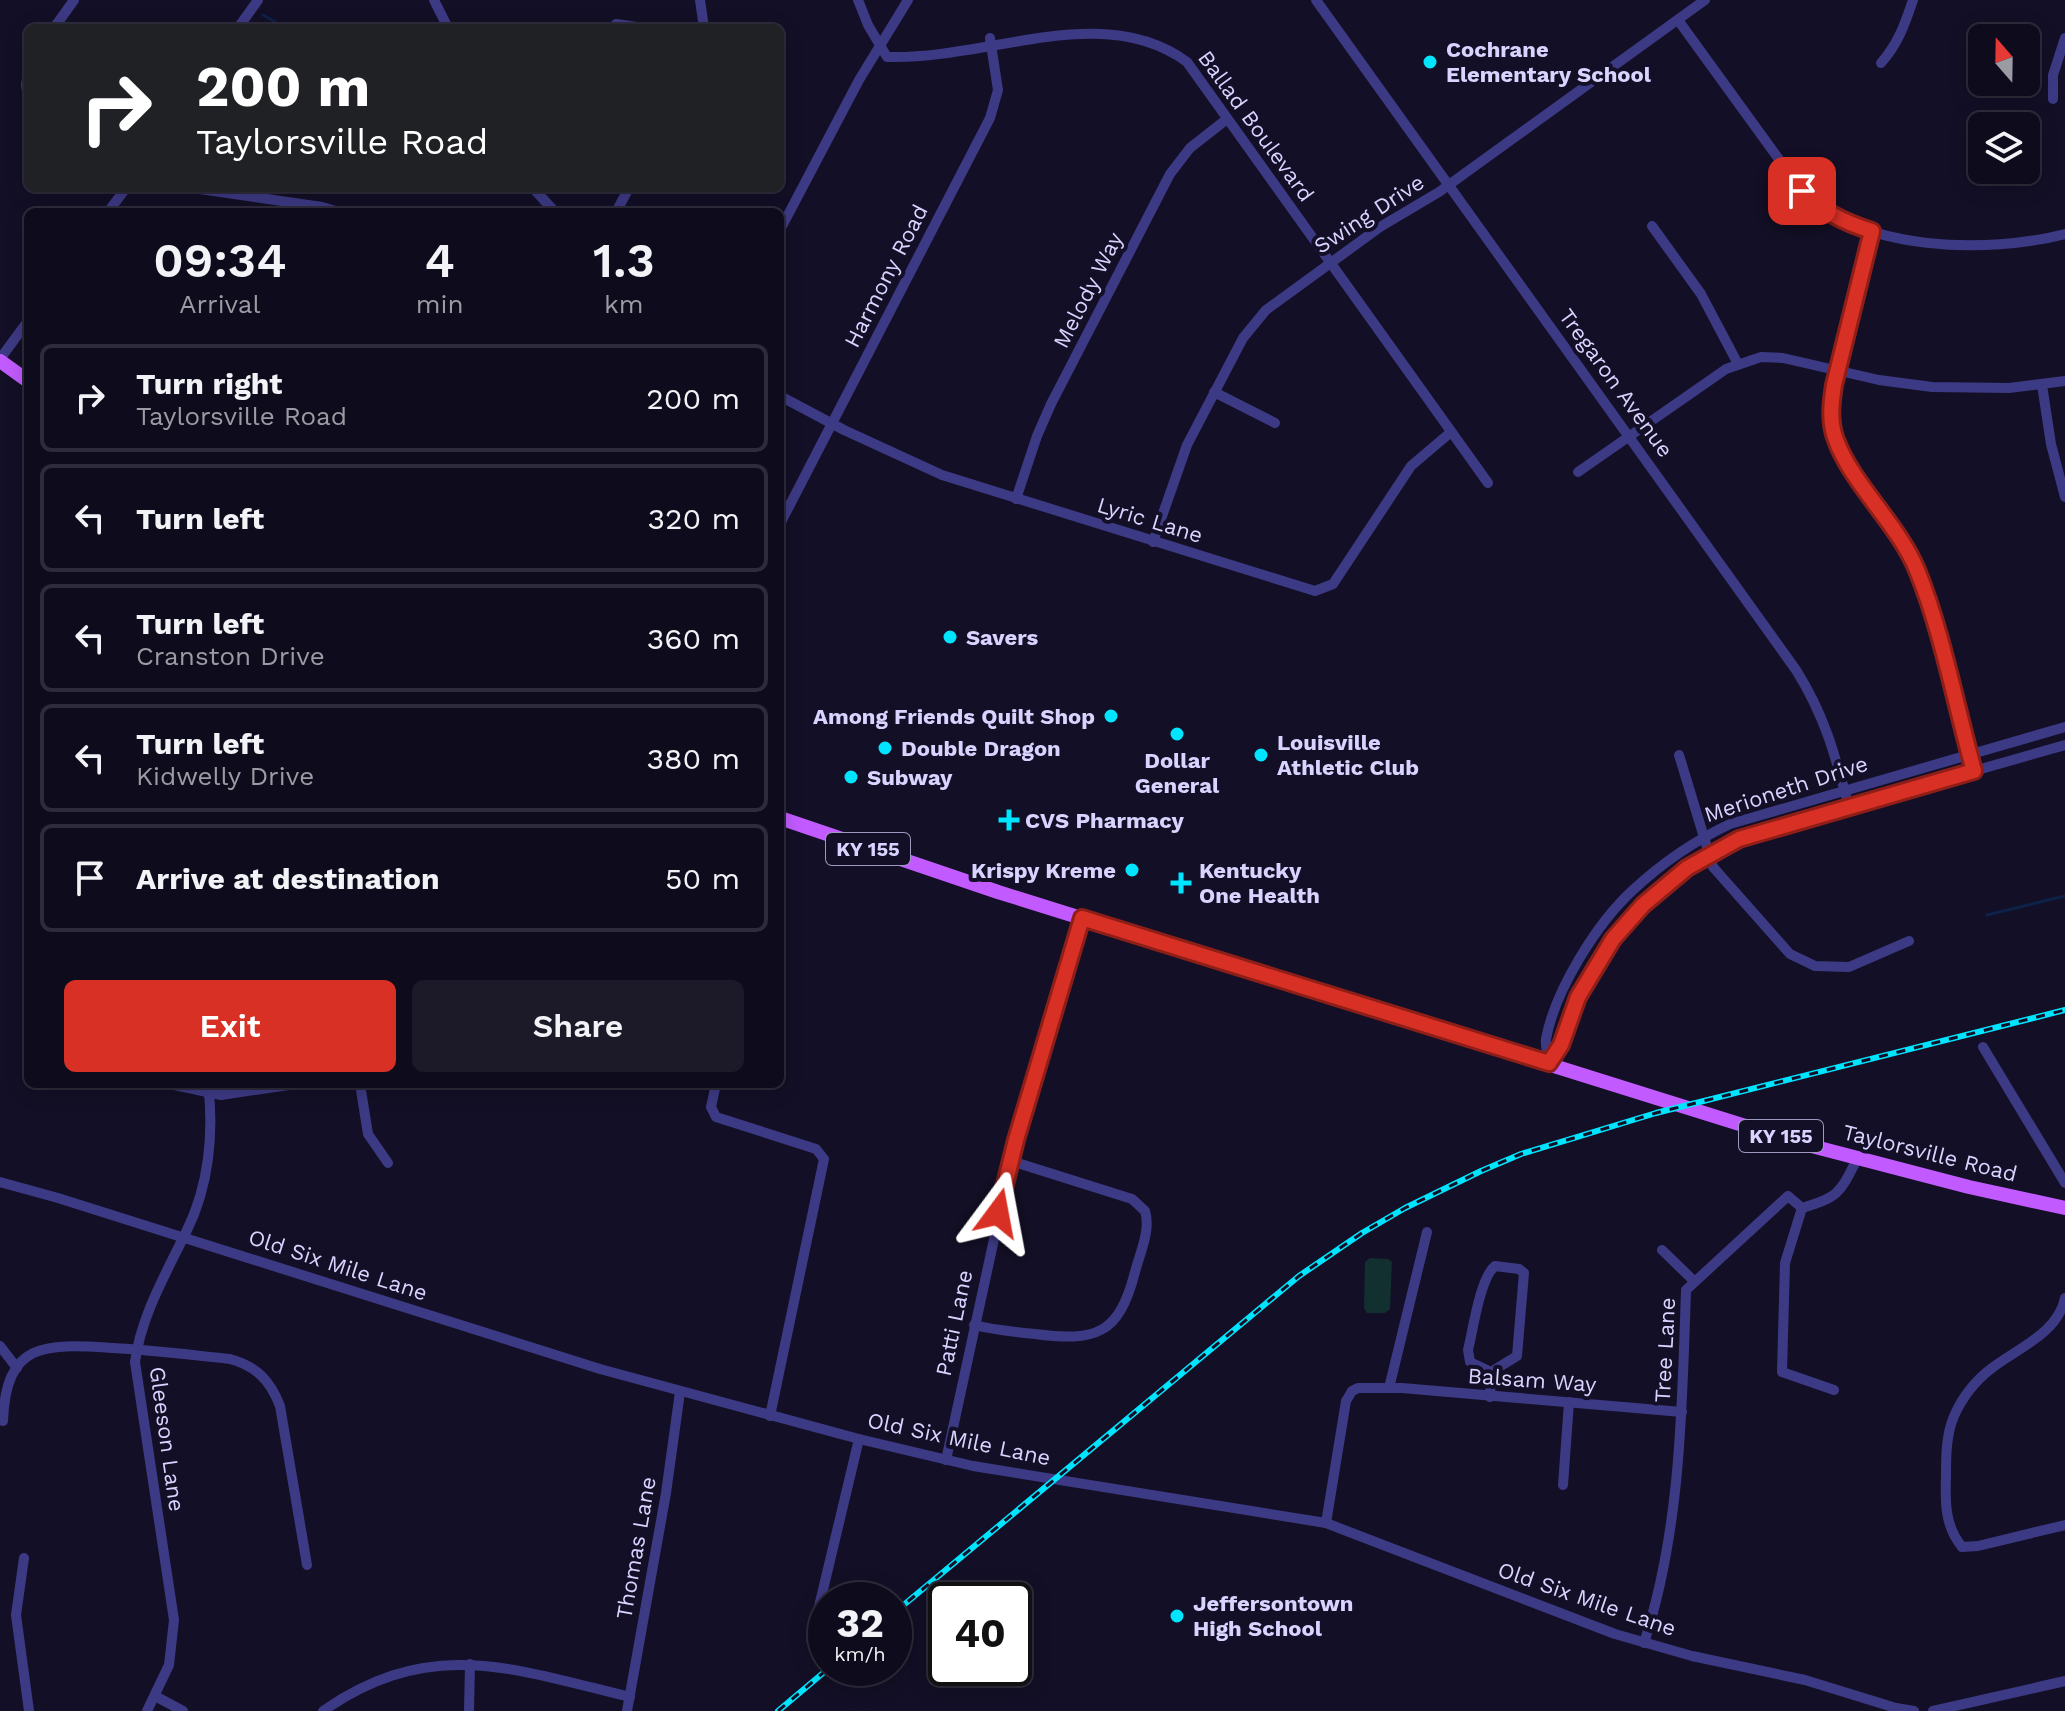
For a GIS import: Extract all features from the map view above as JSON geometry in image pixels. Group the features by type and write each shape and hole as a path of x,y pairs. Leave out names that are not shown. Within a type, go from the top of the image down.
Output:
{"main road":[{"path":"0,360 24,378"},
{"name":"Taylorsville Road","path":"784,819 889,857 1800,1143 2065,1208"}],"street":[{"path":"57,24 74,0"},
{"path":"241,24 258,0"},
{"path":"434,0 446,24"},
{"path":"700,0 703,24"},
{"path":"858,0 887,57 909,58 1032,27"},
{"path":"784,222 859,80 908,0"},
{"name":"Tregaron Avenue","path":"1316,0 1813,696 1826,725 1849,807"},
{"name":"Swing Drive","path":"1153,542 1175,473 1214,392 1251,326 1266,310 1330,262 1448,185 1705,0"},
{"path":"1881,63 1900,37 1913,0"},
{"path":"1678,20 1802,191 1828,213 1872,231 1935,243 2011,243 2065,234"},
{"name":"Ballad Boulevard","path":"1156,33 1187,62 1488,483"},
{"name":"Harmony Road","path":"784,516 990,118 997,100 998,80 990,38"},
{"path":"2053,99 2053,75 2065,38"},
{"name":"Melody Way","path":"1016,499 1051,404 1170,174 1190,148 1227,119"},
{"path":"220,192 325,208"},
{"path":"537,192 551,208"},
{"path":"1652,226 1701,294 1738,364"},
{"path":"1872,231 1837,370 1831,406 1835,439 1843,456 1887,518 1917,571 1974,771"},
{"path":"0,360 24,327"},
{"path":"1578,472 1726,369 1772,357 1932,387 2009,388 2065,381"},
{"path":"2042,385 2051,444 2065,497"},
{"path":"1214,392 1275,423"},
{"name":"Lyric Lane","path":"784,398 942,475 1308,590 1323,590 1337,579 1411,466 1451,432"},
{"name":"Merioneth Drive","path":"1549,1063 1545,1041 1566,984 1581,957 1631,892 1703,837 1730,824 2065,727"},
{"path":"1549,1063 1561,1045 1578,997 1613,939 1659,890 1709,854 1739,839 2065,745"},
{"path":"1679,755 1713,867 1790,954 1806,963 1825,968 1849,967 1909,941"},
{"name":"Patti Lane","path":"946,1460 1011,1161 1082,918"},
{"path":"1983,1047 2065,1183"},
{"path":"209,1088 221,1095 268,1088"},
{"name":"Gleeson Lane","path":"147,1711 169,1665 174,1620 137,1379 137,1349 144,1324 189,1228 207,1163 210,1141 209,1088"},
{"path":"361,1088 368,1134 388,1163"},
{"path":"716,1088 713,1114 723,1120 816,1149 824,1159 770,1416"},
{"name":"Tree Lane","path":"1644,1643 1675,1501 1686,1290 1788,1196 1802,1208 1832,1199 1844,1185 1857,1159"},
{"path":"974,1325 1074,1338 1102,1330 1117,1318 1129,1294 1148,1227 1145,1211 1132,1199 1011,1161"},
{"name":"Old Six Mile Lane","path":"0,1182 680,1392 859,1439 946,1460 1326,1523 1644,1643 1805,1680 1914,1711"},
{"path":"1802,1208 1785,1263 1782,1372 1834,1390"},
{"path":"1326,1523 1348,1396 1358,1388 1384,1388 1427,1232"},
{"path":"1662,1250 1694,1281"},
{"path":"1495,1266 1505,1266 1524,1273 1517,1356 1491,1372 1470,1362 1468,1350 1489,1270 1495,1266"},
{"path":"2065,1298 2056,1321 1990,1369 1960,1405 1947,1439 1945,1505 1948,1521 1962,1547 2065,1525"},
{"path":"3,1421 5,1389 17,1368 31,1354 53,1345 137,1349 230,1359 256,1370 270,1384 280,1406 307,1565"},
{"path":"0,1346 17,1368"},
{"path":"1490,1397 1491,1372"},
{"name":"Balsam Way","path":"1384,1388 1682,1412"},
{"name":"Thomas Lane","path":"627,1711 666,1493 680,1392"},
{"path":"1563,1485 1569,1402"},
{"path":"825,1582 859,1439"},
{"path":"24,1558 16,1615 29,1711"},
{"path":"323,1711 380,1679 445,1664 514,1669 630,1697"},
{"path":"469,1711 470,1664"},
{"path":"1933,1711 1961,1709 2065,1681"},
{"path":"155,1696 183,1711"}],"green space":[{"path":"1370,1258 1392,1262 1390,1309 1385,1313 1367,1313 1364,1308 1365,1262"}],"waterway":[{"path":"263,15 279,24"},
{"path":"1987,915 2065,896"}],"railway":[{"path":"912,1598 1299,1276 1405,1208 1521,1154 1656,1113 2065,1010"},
{"path":"778,1711 808,1686"}],"place":[{"name":"Cochrane Elementary School","path":"1430,62"},
{"name":"Savers","path":"950,637"},
{"name":"Among Friends Quilt Shop","path":"1111,716"},
{"name":"Dollar General","path":"1177,734"},
{"name":"Double Dragon","path":"885,748"},
{"name":"Louisville Athletic Club","path":"1261,755"},
{"name":"Subway","path":"851,777"},
{"name":"CVS Pharmacy","path":"1009,820"},
{"name":"Krispy Kreme","path":"1132,870"},
{"name":"Kentucky One Health","path":"1181,883"},
{"name":"Jeffersontown High School","path":"1177,1616"}],"route":[{"path":"998,1213 1016,1140 1082,918 1549,1063 1561,1045 1578,997 1613,939 1643,905 1687,868 1739,839 1974,771 1917,571 1887,518 1843,456 1833,430 1831,406 1834,385 1872,231 1828,213 1802,191"}]}
